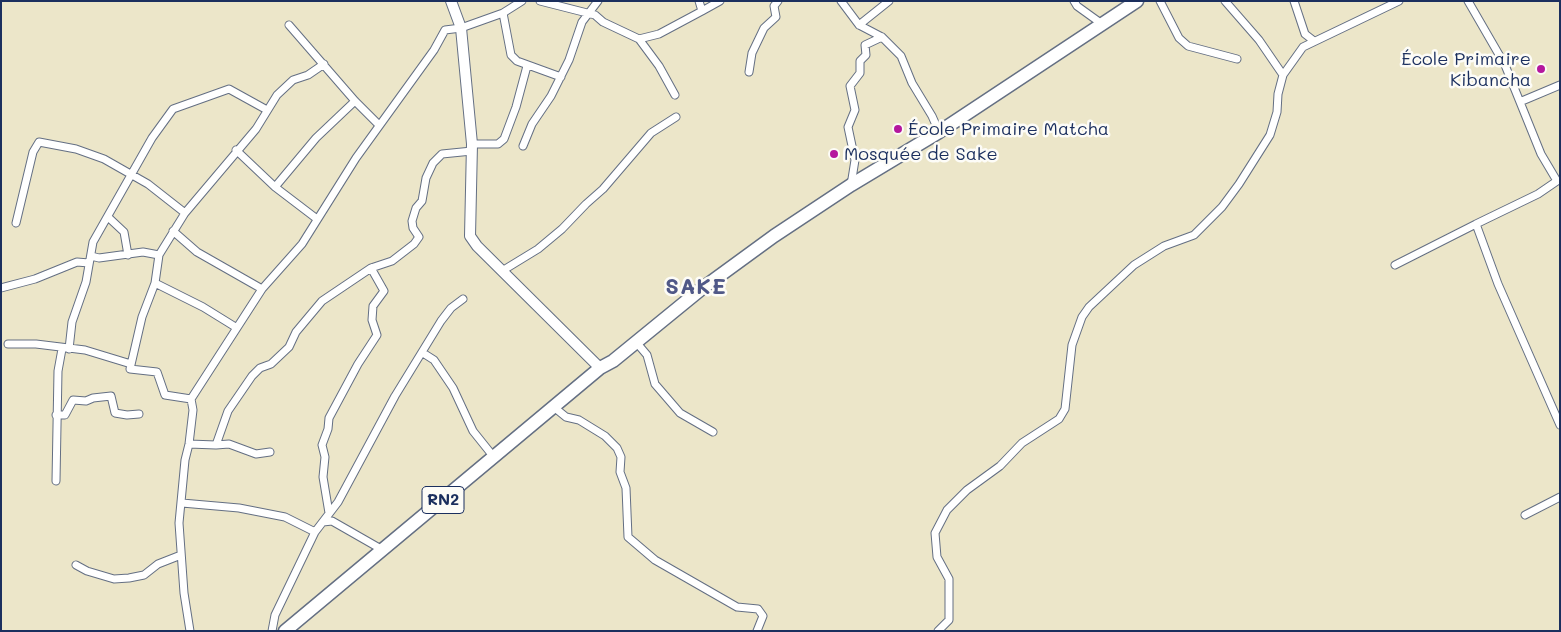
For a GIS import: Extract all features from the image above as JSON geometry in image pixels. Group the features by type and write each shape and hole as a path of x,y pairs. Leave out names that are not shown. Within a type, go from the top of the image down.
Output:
{"highway":[{"name":"RN2","path":"285,631 381,549 555,408 600,368 613,362 730,269 851,185 939,132 1137,1"}],"main road":[{"path":"451,1 461,28 472,148 470,236 476,246 600,368"}],"street":[{"path":"190,631 181,556 180,523 185,460 190,444 193,410 191,399 262,289 302,244 379,125 428,58 445,30 461,28 504,13 522,1"},
{"path":"540,1 588,14 639,39 659,66 675,95"},
{"path":"523,146 532,124 561,77 569,60 576,35 598,1"},
{"path":"699,1 702,11"},
{"path":"639,39 659,34 720,1"},
{"path":"749,72 752,53 764,28 776,17 774,6 778,1"},
{"path":"842,1 859,25 882,37 901,56 912,83 932,116 939,132"},
{"path":"859,25 889,1"},
{"path":"1074,1 1077,6 1102,24"},
{"path":"1160,1 1179,38 1188,46 1237,59"},
{"path":"1225,1 1259,40 1283,75"},
{"path":"1294,1 1305,34 1314,41"},
{"path":"938,631 948,620 949,579 938,557 935,532 948,510 966,490 1000,466 1022,443 1059,419 1065,409 1072,345 1082,317 1095,299 1134,265 1164,246 1194,234 1222,207 1240,184 1270,135 1277,112 1278,94 1283,75 1303,47 1399,1"},
{"path":"1396,265 1559,182 1542,154 1506,65 1468,1"},
{"path":"504,13 511,55 517,61 527,66 561,77"},
{"path":"289,25 355,101 379,125"},
{"path":"851,185 854,160 848,127 855,110 850,86 860,72 860,61 866,55 865,45 882,37"},
{"path":"191,399 165,395 157,372 130,369 142,317 155,283 159,255 184,213 256,128 276,95 293,80 308,75 324,64"},
{"path":"216,445 228,411 252,376 260,368 271,364 289,347 296,332 322,301 370,268 392,261 419,237 413,228 412,221 416,208 422,202 426,178 433,163 442,154 498,144 504,139 516,107 527,66"},
{"path":"1522,101 1560,85"},
{"path":"56,481 58,371 66,349 94,242 152,138 172,109 229,89 267,110"},
{"path":"275,187 316,138 355,101"},
{"path":"502,272 538,250 562,229 586,204 603,190 651,132 676,117"},
{"path":"16,223 33,152 40,142 76,149 104,159 132,175 184,213"},
{"path":"236,150 275,187 317,219"},
{"path":"108,217 124,232 128,255"},
{"path":"1476,224 1498,284 1560,425"},
{"path":"173,231 197,252 262,289"},
{"path":"1,288 35,280 77,262 115,254 128,255 143,252 159,255"},
{"path":"329,513 323,477 325,457 322,445 328,429 329,418 358,364 377,336 372,320 373,306 384,291 370,268"},
{"path":"155,283 195,303 237,328"},
{"path":"272,631 275,615 315,532 338,502 395,396 446,314 463,299"},
{"path":"636,342 647,355 656,384 680,413 713,432"},
{"path":"8,344 36,344 98,353 131,364"},
{"path":"423,353 434,360 453,388 473,431 493,456 497,456"},
{"path":"56,415 65,415 73,400 86,401 111,396 115,414 139,414"},
{"path":"555,408 566,417 579,420 605,436 617,448 621,457 620,472 626,488 628,537 655,560 737,607 758,609 763,616 758,631"},
{"path":"190,444 229,444 256,454 270,452"},
{"path":"1525,515 1560,497"},
{"path":"182,503 239,508 285,517 315,532"},
{"path":"323,522 332,521 381,549"},
{"path":"76,565 87,571 114,578 129,578 144,575 158,564 181,556"}],"place":[{"name":"École Primaire Kibancha","path":"1541,69"},
{"name":"École Primaire Matcha","path":"898,129"},
{"name":"Mosquée de Sake","path":"834,154"}],"district":[{"name":"SAKE","path":"696,287"}]}
